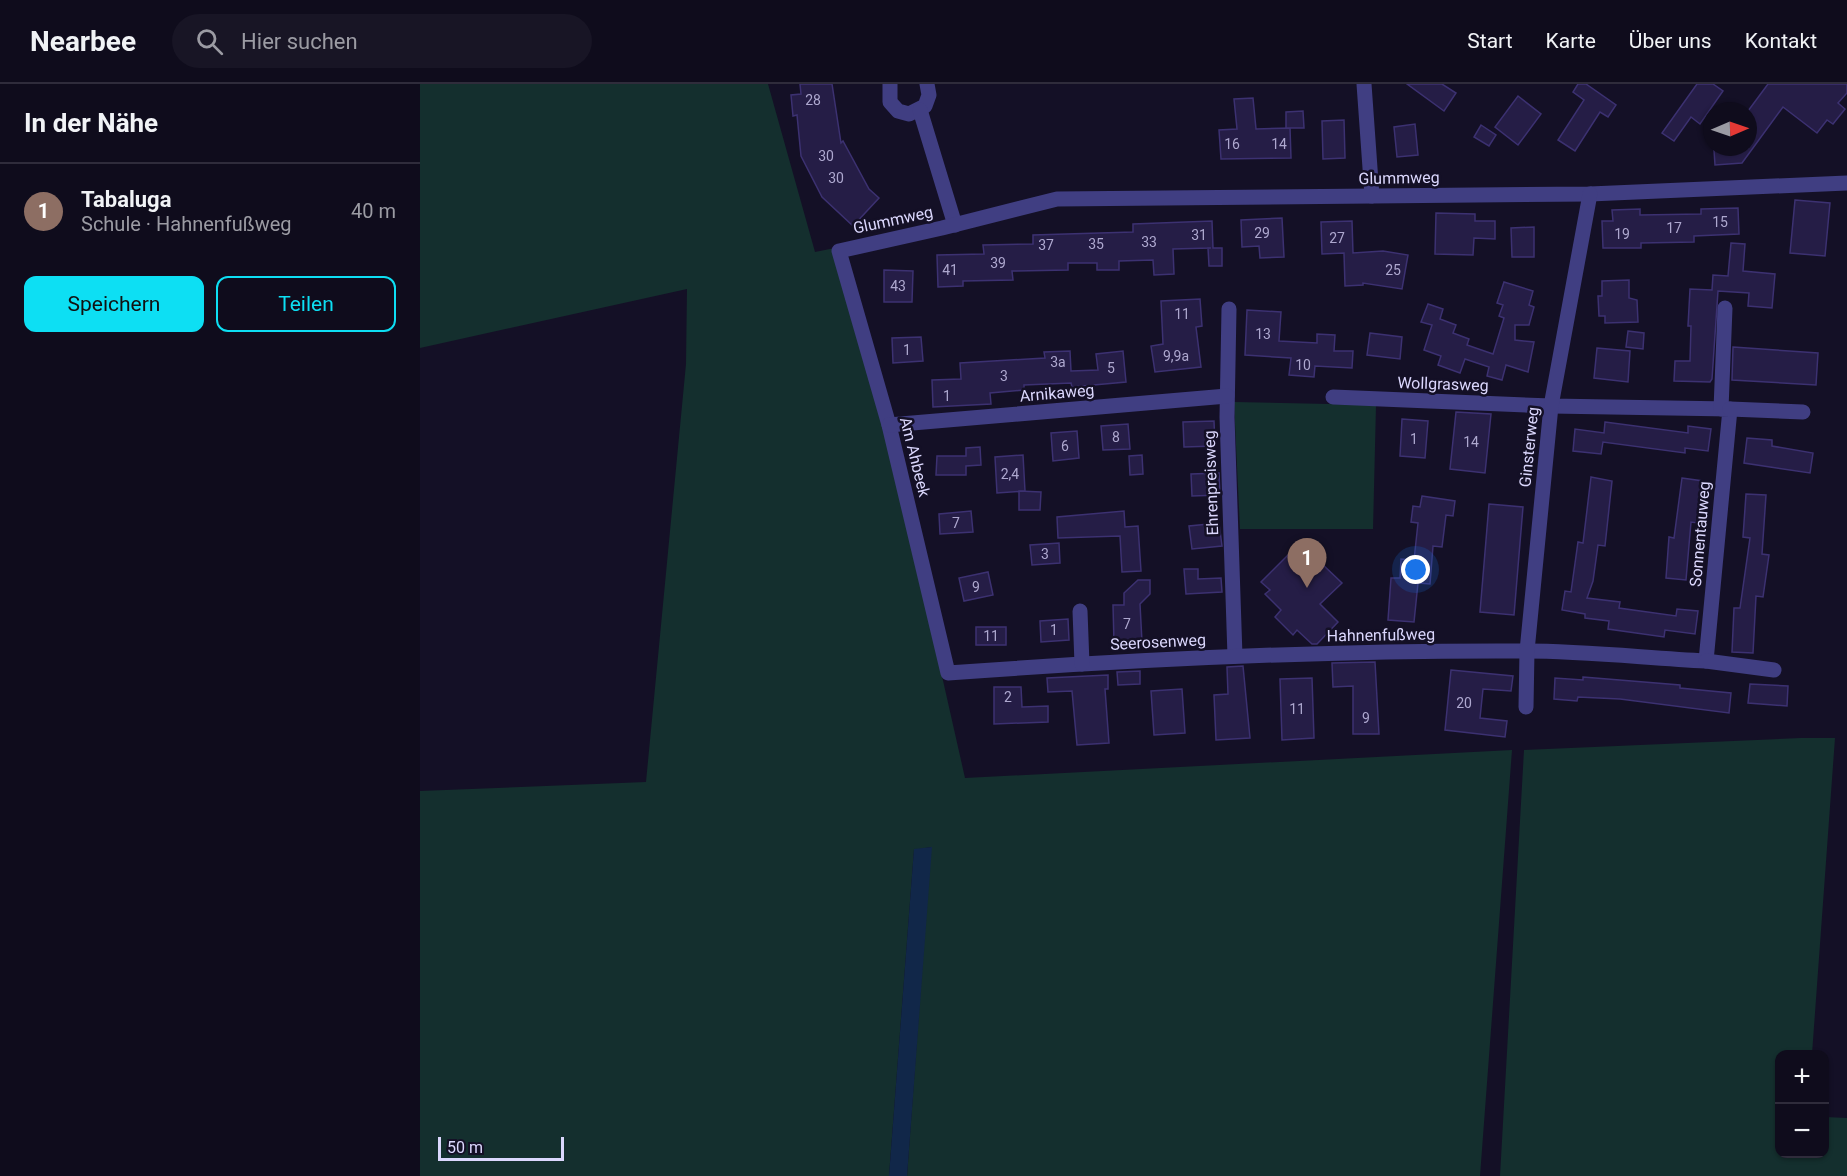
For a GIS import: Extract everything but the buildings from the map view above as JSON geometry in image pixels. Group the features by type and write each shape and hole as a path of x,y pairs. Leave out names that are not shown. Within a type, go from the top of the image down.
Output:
{"street":[{"path":"890,84 888,96 893,107 903,113 920,110 928,101 927,84"},
{"path":"1364,84 1372,196"},
{"name":"Glummweg","path":"920,110 955,225"},
{"name":"Glummweg","path":"839,250 955,225 1058,199 1590,194 1847,183"},
{"name":"Ginsterweg","path":"1526,707 1527,651 1551,406 1590,194"},
{"name":"Am Ahbeek","path":"839,250 889,425 948,673"},
{"name":"Sonnentauweg","path":"1706,661 1725,409 1725,308"},
{"name":"Ehrenpreisweg","path":"1229,309 1227,396 1235,656"},
{"name":"Arnikaweg","path":"889,425 1227,396"},
{"name":"Wollgrasweg","path":"1333,397 1551,406"},
{"path":"1551,406 1803,412"},
{"path":"1080,611 1082,664"},
{"path":"1527,651 1706,661 1774,670"},
{"name":"Hahnenfußweg","path":"1235,656 1527,651"},
{"name":"Seerosenweg","path":"948,673 1235,656"}],"green space":[{"path":"420,84 768,84 815,252 835,248 886,428 965,778 1512,750 1480,1176 907,1176 931,847 914,850 889,1176 420,1176 420,791 646,782 686,364 687,289 420,348"},
{"path":"1234,402 1376,405 1373,529 1240,529"},
{"path":"1835,738 1812,1050 1775,1050 1775,1158 1829,1158 1829,1117 1847,1118 1847,1176 1500,1176 1524,750"}],"water":[{"path":"932,847 907,1176 889,1176 914,849"}],"place":[{"name":"Tabaluga","path":"1307,588"}]}
